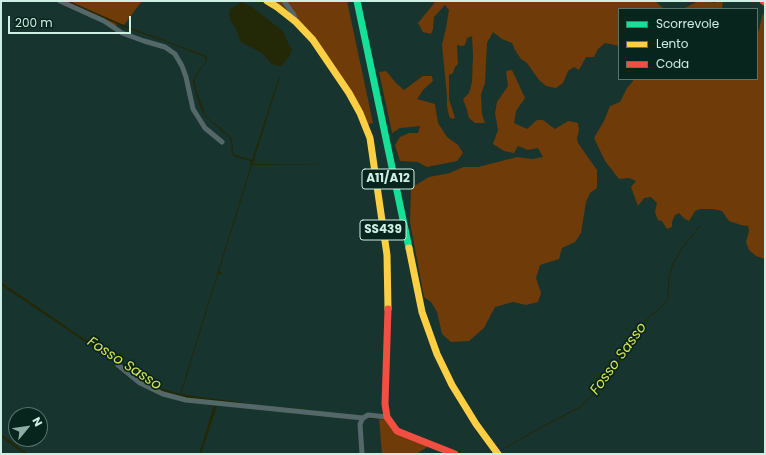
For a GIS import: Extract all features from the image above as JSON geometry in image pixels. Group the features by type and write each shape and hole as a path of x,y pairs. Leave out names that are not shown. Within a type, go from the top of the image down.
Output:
{"main road":[{"name":"SS439","path":"267,1 296,22 313,40 360,113 370,138 387,255 388,294 385,404 387,416"},
{"name":"A11/A12","path":"351,1 417,301 450,387 467,421 491,454"},
{"name":"A11/A12","path":"357,1 417,301"},
{"name":"A11/A12","path":"450,387 498,454"},
{"path":"387,416 397,431 455,454"}],"street":[{"path":"60,1 104,21 122,33 165,47 175,54 186,77 193,109 205,128 222,142"},
{"path":"284,1 294,15 296,22"},
{"path":"118,365 140,383 163,394 186,400 363,418 368,416 387,416"},
{"path":"362,454 360,424 363,418"}],"shaded area":[{"path":"59,1 142,1 124,25 116,23 117,29"},
{"path":"64,1 69,1 126,26 207,56 207,59 195,79 196,89 205,114 232,139 233,153 235,155 252,160 280,77 253,163 337,165 252,165 219,271 222,274 218,274 181,394 281,408 185,398 160,390 143,381 1,285 1,282 146,381 162,389 180,394 251,165 250,161 233,156 229,137 206,117 201,109 193,81 205,62 205,57 126,28"},
{"path":"267,1 347,1 373,123 365,125 313,41"},
{"path":"436,1 655,1 663,8 618,8 618,46 605,43 598,49 594,57 586,57 579,70 574,67 568,71 563,83 556,88 546,86 539,80 527,63 521,59 512,43 502,39 493,32 487,43 485,83 481,94 482,114 485,123 475,123 469,118 463,99 469,93 472,82 472,36 467,38 465,45 457,45 458,64 453,73 449,75 449,99 455,118 452,119 449,116 447,106 442,45 449,10 445,5 434,17 431,34 423,32 418,23"},
{"path":"698,1 715,3 716,1 723,1 722,8 685,8"},
{"path":"241,2 252,7 284,32 292,50 289,57 281,66 274,65 262,53 241,42 235,27 230,20 229,12 231,8"},
{"path":"765,12 765,259 756,256 749,250 746,242 749,231 748,226 729,221 722,211 701,209 695,211 689,221 679,213 675,215 672,222 672,227 667,229 662,221 658,220 655,212 657,203 651,197 644,198 638,206 631,187 636,181 629,178 619,179 605,161 594,138 604,121 610,106 620,102 633,80 758,80 758,32 762,16"},
{"path":"512,70 525,98 516,111 514,123 527,129 537,120 543,120 555,129 568,121 578,123 578,143 597,170 597,188 590,193 586,202 581,233 575,242 562,248 559,259 540,265 536,278 541,293 538,302 526,305 513,302 495,307 484,328 469,341 451,342 442,334 437,312 431,302 424,297 410,222 411,188 429,177 450,173 463,167 478,167 517,157 532,159 543,157 538,148 528,150 518,146 514,153 504,151 493,144 498,130 495,113 497,102 508,86 506,71"},
{"path":"386,71 404,90 423,76 432,76 433,81 424,89 417,99 435,104 438,123 447,137 458,145 463,153 457,161 427,167 418,162 400,161 395,145 400,137 409,133 418,133 420,126 400,128 392,133 379,72"},
{"path":"214,405 217,406 201,454 199,454"},
{"path":"379,418 384,418 428,446 416,454 382,454"},
{"path":"1,434 8,439 8,442 1,437"},
{"path":"15,447 19,447 28,454 24,454"}],"waterway":[{"name":"Fosso Sasso","path":"500,451 580,407 591,397 623,356 640,327 666,301 668,297 669,276 673,264 682,248 700,226"},
{"name":"Fosso Sasso","path":"211,399 243,403"},
{"name":"Fosso Sasso","path":"368,418 383,419"},
{"name":"Fosso Sasso","path":"458,452 463,454"}],"traffic: fast":[{"path":"357,1 409,248"}],"traffic: slow":[{"path":"267,1 296,22 313,40 349,93 360,113 370,138 387,255 388,309"},
{"path":"409,248 422,312 437,354 452,385 476,424 498,454"}],"traffic: jam":[{"path":"388,309 385,404 387,417 397,431 455,454"}]}
